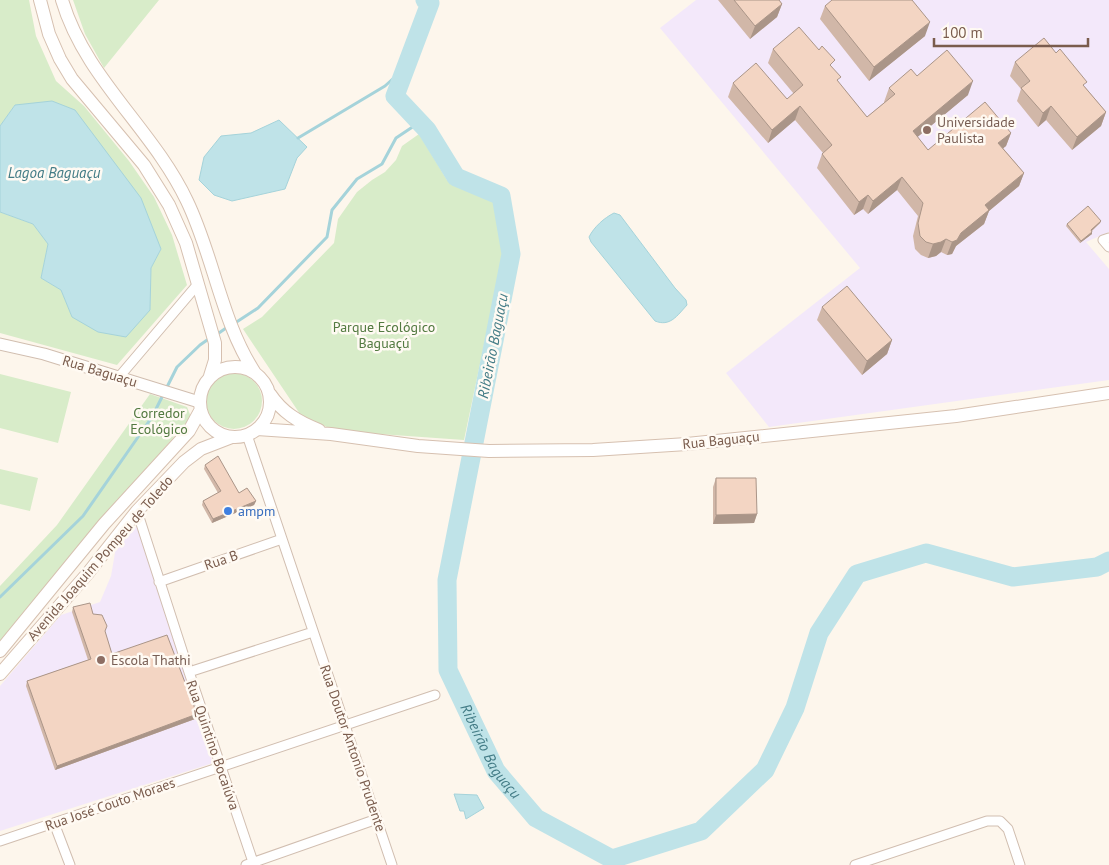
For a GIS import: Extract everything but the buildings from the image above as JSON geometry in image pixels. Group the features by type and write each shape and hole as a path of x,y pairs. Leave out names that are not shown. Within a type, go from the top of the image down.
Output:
{"main road":[{"path":"63,3 78,40 93,66 153,144 173,174 188,202 234,333 244,356 255,373 264,381 278,406 290,416 331,434 252,432 232,437 221,435 204,421 200,406 202,388 210,376 215,360 215,343 186,243 164,197 144,165 72,78 60,59 42,6 63,3"},
{"path":"72,78 93,66"},
{"path":"210,376 220,369 232,366 244,368 255,373"},
{"path":"252,432 264,421 269,412 269,392"},
{"name":"Rua Baguaçu","path":"331,434 418,446 489,451 593,450 687,444 956,416 1109,393"},
{"name":"Avenida Joaquim Pompeu de Toledo","path":"0,651 104,524 189,431 200,406"},
{"name":"Avenida Joaquim Pompeu de Toledo","path":"0,674 88,573 137,511 184,462 201,449 220,440 232,437"}],"street":[{"path":"119,377 198,284"},
{"name":"Rua Baguaçu","path":"0,344 44,354 119,377 180,396 200,406"},
{"name":"Rua Doutor Antonio Prudente","path":"252,432 282,539 392,865"},
{"name":"Rua Quintino Bocaiúva","path":"137,511 251,864"},
{"name":"Rua B","path":"159,582 282,539"},
{"path":"188,672 313,632"},
{"name":"Rua José Couto Moraes","path":"0,841 435,695"},
{"path":"251,864 377,820"},
{"path":"855,865 987,821 1000,821 1008,829 1020,865"},
{"path":"54,823 70,865"}],"shaded area":[{"name":"Universidade Paulista","path":"696,0 1109,0 1109,232 1086,242 1109,269 1109,380 769,427 726,373 860,268 660,28"},
{"name":"Escola Thathi","path":"137,526 213,763 0,831 0,686 61,615 100,602 111,576 116,547"}],"green space":[{"path":"0,0 29,0 36,36 56,81 84,106 129,161 154,197 172,235 187,285 117,365 0,333 0,212 33,224 48,244 41,278 61,290 72,317 150,310 151,268 161,249 15,105 0,126"},
{"path":"73,0 159,0 104,68 85,34"},
{"name":"Parque Ecológico Baguaçú","path":"419,134 447,180 495,202 503,254 464,440 337,431 302,417 243,329 262,317 334,243 338,219 357,192 385,172 396,160 402,146"},
{"path":"234,373 245,375 254,381 260,390 262,401 260,412 254,421 245,427 234,429 223,427 214,421 208,412 206,401 208,390 214,381 223,375"},
{"path":"0,374 71,392 58,443 0,428"},
{"name":"Corredor Ecológico","path":"150,394 187,407 191,417 101,522 0,649 0,586 57,525"},
{"path":"0,469 38,478 30,511 0,504"}],"water":[{"name":"Lagoa Baguaçu","path":"52,101 75,110 141,198 161,249 151,268 150,310 126,337 98,332 72,317 61,290 41,278 48,244 33,224 0,212 0,126 15,105"},
{"path":"279,120 307,147 297,158 285,189 232,201 214,195 199,180 204,157 221,136 251,133"},
{"path":"614,213 620,215 686,300 687,305 673,319 665,323 655,321 591,242 589,237 594,230 603,220"},
{"path":"454,794 477,795 484,808 466,819 464,811 460,811"}],"waterway":[{"name":"Ribeirão Baguaçu","path":"425,0 430,3 395,96 427,130 456,177 501,196 511,254 447,580 448,670 496,771 536,818 612,859 701,831 765,770 795,708 819,633 857,574 926,553 1013,577 1097,567 1109,561"},
{"path":"298,138 385,86 407,66"},
{"path":"235,323 258,308 327,237 332,210 357,179 382,164 396,138 420,122"},
{"path":"216,335 229,326"},
{"path":"166,389 177,367 210,338"},
{"path":"0,597 83,516 152,417 163,395"}],"place":[{"name":"Universidade Paulista","path":"927,130"},
{"name":"ampm","path":"228,511"},
{"name":"Escola Thathi","path":"101,660"}]}
